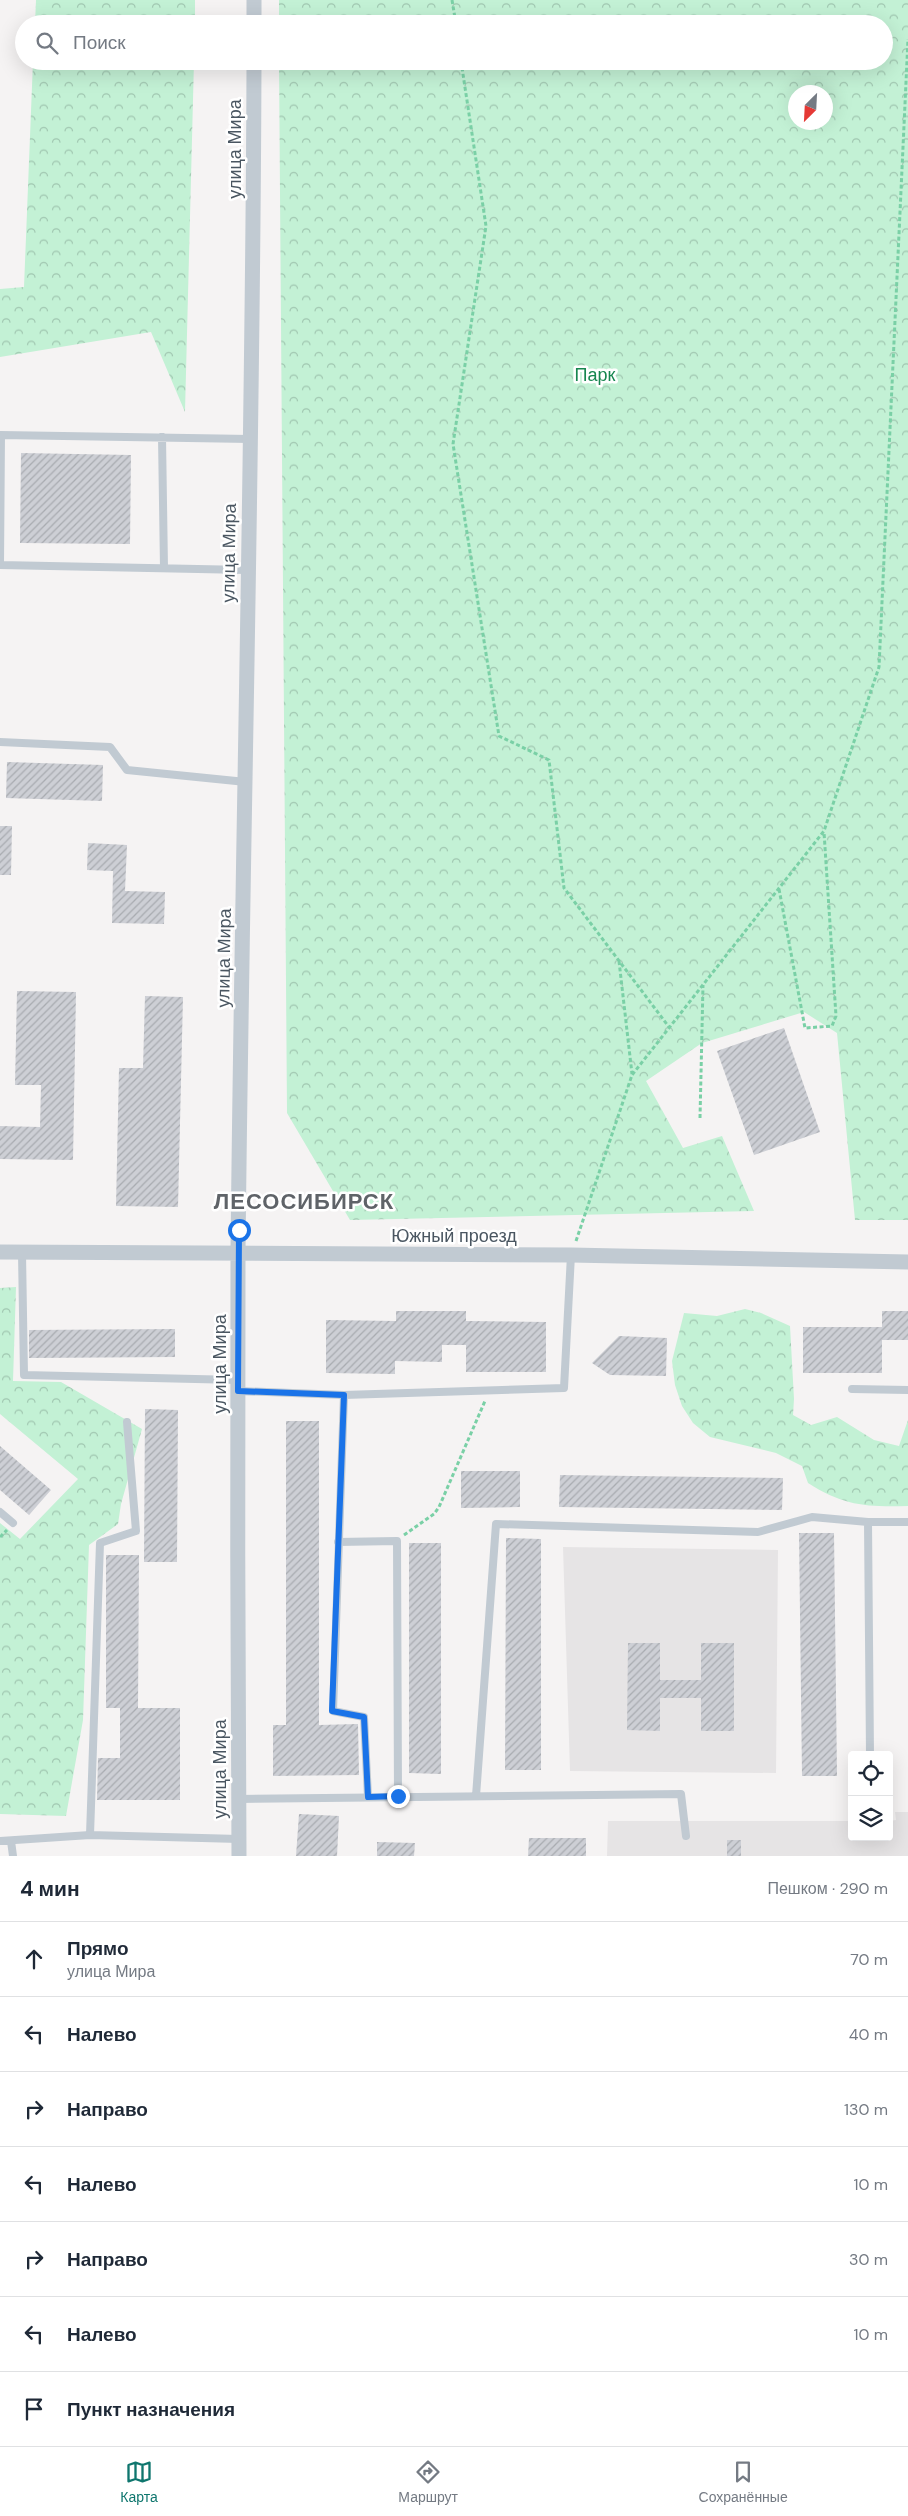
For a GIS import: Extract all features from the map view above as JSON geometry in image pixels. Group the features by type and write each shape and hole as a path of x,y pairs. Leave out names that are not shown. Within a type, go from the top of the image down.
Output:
{"street":[{"path":"254,0 254,15"},
{"name":"улица Мира","path":"239,1856 238,1255 246,782 247,570 254,297 254,70"},
{"name":"Южный проезд","path":"0,1252 238,1255 571,1255 908,1262"}],"lane":[{"path":"247,570 0,565 0,435 250,439"},
{"path":"162,437 164,568"},
{"path":"0,742 110,747 127,770 246,782"},
{"path":"22,1253 24,1375 238,1386 344,1395 564,1388 571,1255"},
{"path":"852,1389 908,1390"},
{"path":"344,1395 332,1711 364,1717 368,1797"},
{"path":"90,1835 100,1544 136,1531 127,1422"},
{"path":"0,1512 13,1523"},
{"path":"476,1796 496,1524 758,1532 812,1517 868,1522 908,1522"},
{"path":"868,1522 870,1751"},
{"path":"338,1542 397,1540 398,1796"},
{"path":"239,1799 681,1794 686,1836"},
{"path":"0,1841 90,1835 239,1839"},
{"path":"11,1841 12,1856"}],"path":[{"path":"452,0 454,15"},
{"path":"571,1255 632,1075 824,831 879,667 908,39"},
{"path":"462,70 486,226 453,444 499,736 549,760 564,888 670,1028"},
{"path":"779,888 805,1028 832,1026 836,1016 824,831"},
{"path":"619,961 632,1075"},
{"path":"700,1118 703,984"},
{"path":"397,1540 434,1514 439,1507 489,1391"}],"shaded area":[{"path":"563,1547 778,1550 776,1773 570,1771"},
{"path":"895,1812 908,1812 908,1856 607,1856 608,1821 848,1821 848,1841 893,1841 893,1820 896,1820"}],"green space":[{"path":"36,0 195,0 195,15 35,15"},
{"name":"Парк","path":"279,0 908,0 908,1220 855,1220 837,1033 804,1012 702,1043 646,1081 683,1148 722,1136 754,1211 350,1220 287,1113 279,70 893,70 893,15 279,15"},
{"path":"33,70 194,70 185,412 151,332 0,357 0,289 24,287"},
{"path":"16,1287 13,1381 61,1382 142,1429 121,1504 118,1524 89,1545 83,1720 66,1816 0,1814 0,1523 20,1539 78,1479 0,1414 0,1288"},
{"path":"745,1309 761,1313 790,1326 794,1399 793,1415 811,1425 837,1417 874,1440 899,1446 908,1420 908,1506 867,1505 844,1501 808,1483 802,1466 776,1453 710,1437 693,1423 682,1406 675,1385 672,1361 684,1313 717,1316"}],"building":[{"path":"21,453 131,455 130,544 20,543"},
{"path":"7,762 103,765 102,801 6,798"},
{"path":"0,826 12,826 11,875 0,875"},
{"path":"88,843 127,845 125,891 165,892 164,924 112,923 113,871 87,870"},
{"path":"17,991 76,992 73,1160 0,1159 0,1126 40,1127 41,1085 15,1085"},
{"path":"145,996 183,997 178,1207 116,1206 119,1068 143,1068"},
{"path":"784,1028 820,1132 754,1155 717,1051"},
{"path":"396,1311 466,1311 466,1321 546,1322 546,1372 466,1372 466,1345 442,1345 442,1362 395,1361 395,1374 326,1373 326,1320 396,1321"},
{"path":"882,1311 908,1311 908,1340 882,1340 882,1373 803,1373 803,1327 882,1327"},
{"path":"175,1329 175,1357 29,1358 29,1330"},
{"path":"619,1336 667,1338 666,1376 610,1375 592,1363"},
{"path":"145,1409 178,1410 177,1562 144,1562"},
{"path":"286,1421 319,1421 319,1725 358,1724 359,1775 273,1776 273,1725 286,1725"},
{"path":"0,1446 51,1490 29,1515 0,1490"},
{"path":"461,1471 520,1471 520,1507 461,1508"},
{"path":"560,1475 783,1478 782,1510 559,1507"},
{"path":"799,1533 834,1533 837,1776 802,1776"},
{"path":"506,1538 541,1539 541,1770 505,1770"},
{"path":"409,1543 441,1543 441,1774 409,1773"},
{"path":"106,1555 139,1555 138,1708 180,1708 180,1800 97,1800 98,1758 120,1758 120,1708 106,1708"},
{"path":"628,1643 660,1643 660,1680 701,1680 701,1643 734,1643 734,1731 701,1731 701,1698 660,1698 660,1731 627,1730"},
{"path":"299,1814 339,1816 337,1856 296,1856"},
{"path":"529,1838 586,1838 586,1856 528,1856"},
{"path":"727,1840 741,1840 741,1856 727,1856"},
{"path":"377,1842 415,1843 414,1856 377,1856"}],"district":[{"name":"ЛЕСОСИБИРСК","path":"304,1201"}],"route":[{"path":"239,1230 238,1391 344,1395 332,1711 364,1717 368,1797 398,1796"}]}
